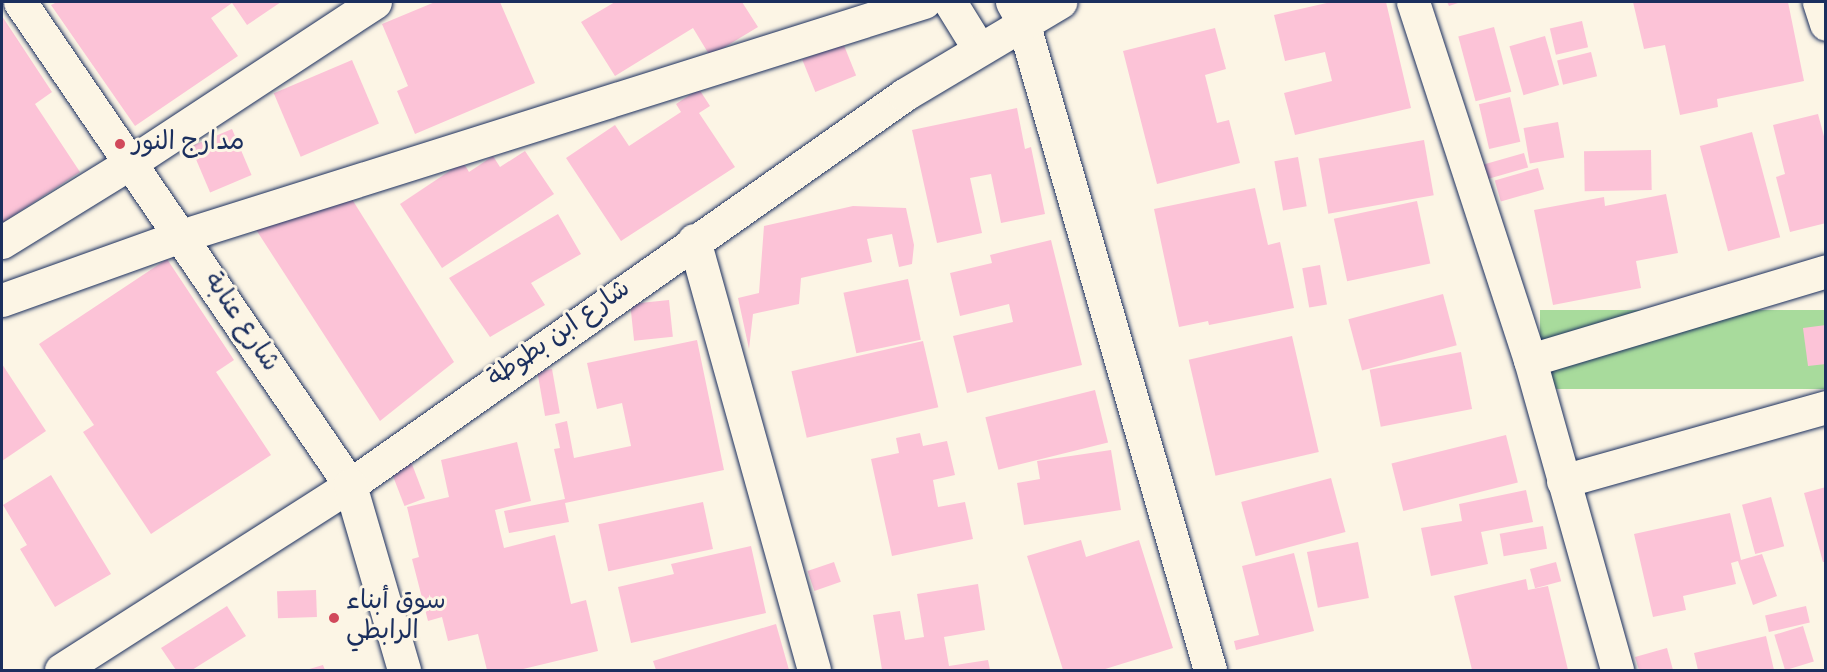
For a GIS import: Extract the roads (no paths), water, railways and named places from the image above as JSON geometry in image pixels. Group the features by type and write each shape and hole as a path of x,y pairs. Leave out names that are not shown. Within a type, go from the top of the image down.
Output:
{"street":[{"name":"شارع عنابة","path":"20,2 350,485 404,670"},
{"path":"2,242 130,163 375,2"},
{"path":"2,300 181,236 924,2"},
{"path":"950,2 979,49"},
{"name":"شارع ابن بطوطة","path":"61,670 350,485 694,240 904,95 979,49 1018,12 1060,2"},
{"path":"1413,2 1530,360 1617,670"},
{"path":"1819,2 1826,24"},
{"path":"1018,12 1210,670"},
{"path":"694,240 814,670"},
{"path":"1530,360 1826,271"},
{"path":"1563,481 1826,407"}],"place":[{"name":"مدارج النور","path":"120,144"},
{"name":"سوق أبناء الرابطي","path":"334,618"}]}
